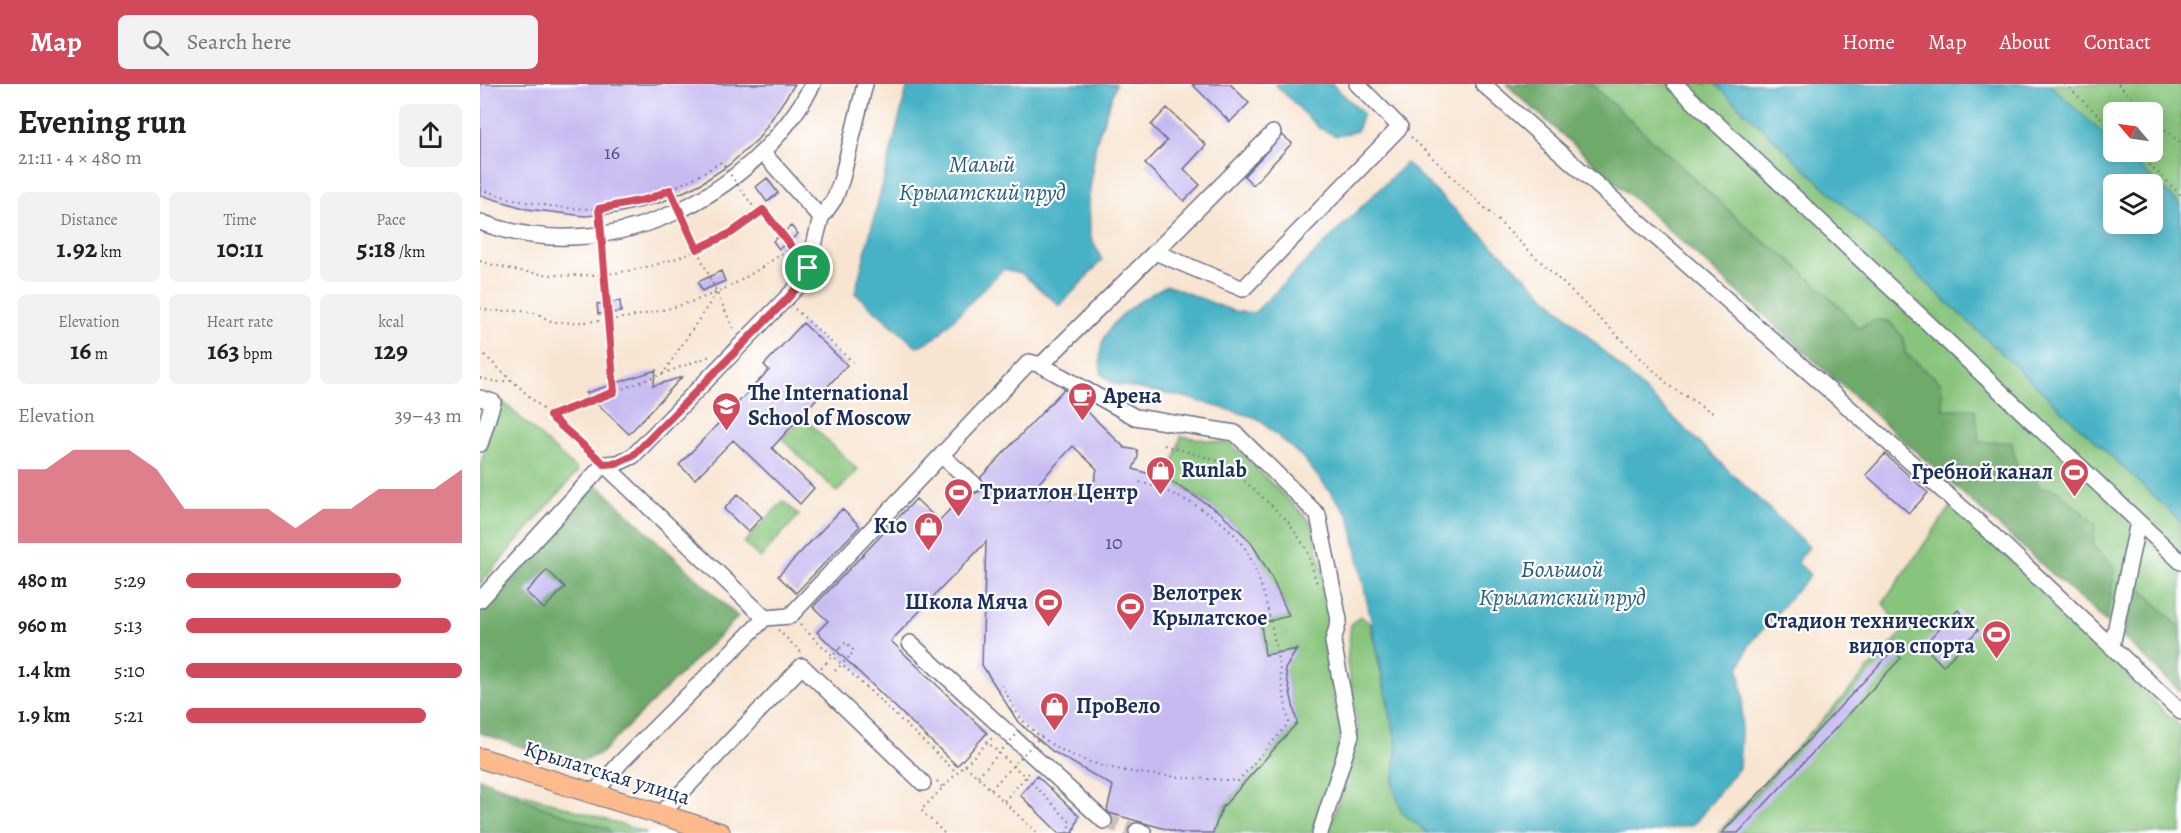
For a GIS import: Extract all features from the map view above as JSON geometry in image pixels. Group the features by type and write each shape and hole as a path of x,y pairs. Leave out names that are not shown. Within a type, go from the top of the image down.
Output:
{"main road":[{"name":"Крылатская улица","path":"480,758 720,833"}],"lane":[{"path":"480,222 501,231 535,235 584,236 616,232 664,218 715,192 763,153 813,84"},
{"path":"480,600 604,464 618,463 633,456 800,284 808,268 820,218 834,198 842,178 865,84"},
{"path":"1155,252 1243,289 1400,127 1357,84"},
{"path":"1483,84 1994,536 2181,712"},
{"path":"1675,84 2181,562"},
{"path":"1041,365 1273,133"},
{"path":"763,153 820,218"},
{"path":"594,793 621,762 765,618 790,616 1029,362 1041,365 1135,417 1234,433 1318,516 1339,620 1333,642 1351,735 1320,833"},
{"path":"480,398 493,402 480,444"},
{"path":"942,456 974,484"},
{"path":"604,464 765,618"},
{"path":"2112,646 2138,522"},
{"path":"910,643 1039,764 1104,821"},
{"path":"661,814 802,666 924,783"}],"path":[{"path":"2065,84 2103,120"},
{"path":"2118,84 2137,102"},
{"path":"1400,127 1671,387 1716,415"},
{"path":"2163,127 2181,144"},
{"path":"480,189 509,199 538,205 599,209 649,199 695,179 721,162"},
{"path":"2146,162 2181,195"},
{"path":"727,170 758,214"},
{"path":"670,190 741,344"},
{"path":"599,209 610,319 614,392"},
{"path":"480,261 533,272 605,274 653,267 731,233 763,210 808,268"},
{"path":"480,308 493,312 506,309 536,313 552,322 610,319 660,310 717,292 792,247"},
{"path":"662,375 717,292"},
{"path":"786,300 853,362"},
{"path":"480,351 604,464"},
{"path":"550,416 711,355"},
{"path":"480,378 497,382 512,380"},
{"path":"1164,445 1225,463 1279,512 1307,550 1317,584"},
{"path":"1002,685 1026,724 1041,736 1073,757 1118,771 1238,781 1289,723 1261,582 1245,548 1216,519 1164,489 1139,482"},
{"path":"790,616 957,773"},
{"path":"765,618 795,646"},
{"path":"826,663 846,642 854,651 835,671"},
{"path":"978,776 1026,724"},
{"path":"991,789 1041,736"},
{"path":"986,741 1071,823 1067,833"},
{"path":"944,833 921,810 982,748"},
{"path":"1004,801 1039,764"},
{"path":"965,765 1037,833"}],"green space":[{"name":"Гребной канал","path":"1506,84 2181,84 2181,692 2116,630"},
{"path":"1506,84 1591,84 1758,237 1790,260 1842,309 1858,328 1876,320 1889,321 1904,338 1905,353 1941,383 1944,409 1975,409 1979,442 2012,442 2017,468 2035,467 2038,487 2057,490 2095,524 2093,546 2115,567 2106,622"},
{"path":"500,399 578,471 480,584 480,466"},
{"path":"803,417 858,470 837,492 782,439"},
{"path":"1181,436 1231,444 1312,523 1332,615 1324,641 1342,735 1312,833 1213,833 1222,808 1297,723 1285,669 1296,649 1265,655 1261,623 1289,616 1269,573 1252,547 1232,523 1220,512 1169,480"},
{"path":"593,481 738,617 601,753 575,764 480,733 480,608"},
{"path":"783,501 799,515 760,558 744,543"},
{"name":"Стадион технических видов спорта","path":"1951,506 2095,636 2133,682 2181,727 2181,833 1718,833 1902,633 1883,603"},
{"path":"2135,583 2181,628 2181,692 2124,638"},
{"path":"1361,616 1370,624 1397,745 1393,785 1402,812 1428,833 1328,833 1355,748 1358,727 1347,663 1351,624"},
{"path":"480,778 544,808 609,829 610,833 480,833"},
{"path":"480,780 648,833 480,833"}],"water":[{"name":"Малый Крылатский пруд","path":"908,84 1116,84 1096,143 1089,197 1090,235 1102,260 1060,306 1021,273 1003,269 935,338 917,347 855,293"},
{"path":"1275,84 1332,84 1363,113 1357,131 1336,136 1319,128"},
{"name":"Гребной канал","path":"1715,84 2049,84 2103,134 2103,162 2133,162 2146,174 2103,174 2103,234 2163,234 2163,189 2181,205 2181,522"},
{"name":"Большой Крылатский пруд","path":"1406,163 1809,547 1797,562 1810,575 1750,644 1739,668 1743,696 1739,768 1694,824 1647,833 1428,833 1402,812 1393,785 1397,745 1349,515 1303,458 1257,418 1184,397 1114,384 1101,374 1100,356 1104,339 1126,311 1147,296 1167,285 1233,311 1254,313"}],"building":[{"path":"480,84 795,84 758,139 729,165 700,184 662,202 617,213 585,216 527,209 480,195"},
{"path":"1192,84 1230,84 1249,103 1230,122"},
{"path":"1167,108 1206,145 1184,169 1200,185 1184,201 1145,164 1167,141 1151,125"},
{"path":"1282,135 1292,143 1253,185 1244,176"},
{"path":"767,178 778,193 767,202 756,187"},
{"path":"791,226 798,234 779,249 773,241"},
{"path":"721,271 725,281 702,291 698,282"},
{"path":"620,301 621,312 598,314 597,304"},
{"path":"803,323 847,365 772,448 814,488 800,504 733,440 695,479 679,465 769,370 764,365"},
{"path":"656,370 653,386 682,377 629,434 586,393"},
{"path":"1064,389 1125,448 1137,450 1138,457 1133,469 1169,480 1220,512 1251,542 1271,576 1289,616 1261,623 1265,655 1297,649 1285,669 1297,723 1222,808 1213,833 1180,833 1109,813 1107,810 1113,786 1052,751 1018,722 982,665 986,542 891,641 987,733 957,766 817,632 828,621 813,607 916,499 939,521 967,491 973,494 981,491 984,485 981,477","holes":["1073,446 1097,469 1092,491 1048,499 1035,487"]},
{"path":"1885,454 1928,493 1909,513 1866,475"},
{"path":"738,494 762,517 748,532 724,509"},
{"path":"842,509 860,526 796,593 778,576"},
{"path":"547,570 565,587 544,609 526,592"},
{"path":"1958,610 1978,630 1943,666 1923,645"},
{"path":"1893,650 1901,658 1738,833 1722,833"},
{"path":"1037,776 1079,816 1073,833 1059,833 1020,795"}],"tunnel":[{"path":"1104,821 1137,831"}],"place":[{"name":"Арена","path":"1082,422"},
{"name":"The International School of Moscow","path":"727,432"},
{"name":"Runlab","path":"1160,496"},
{"name":"Гребной канал","path":"2074,498"},
{"name":"Триатлон Центр","path":"959,518"},
{"name":"K10","path":"928,552"},
{"name":"Школа Мяча","path":"1049,628"},
{"name":"Велотрек Крылатское","path":"1131,632"},
{"name":"Стадион технических видов спорта","path":"1996,660"},
{"name":"ПроВело","path":"1055,732"}],"route":[{"path":"670,190 697,249 731,233 763,210 808,268 800,284 786,300 633,456 618,463 604,464 550,416 614,392 610,319 599,209 649,199 670,190"}]}
